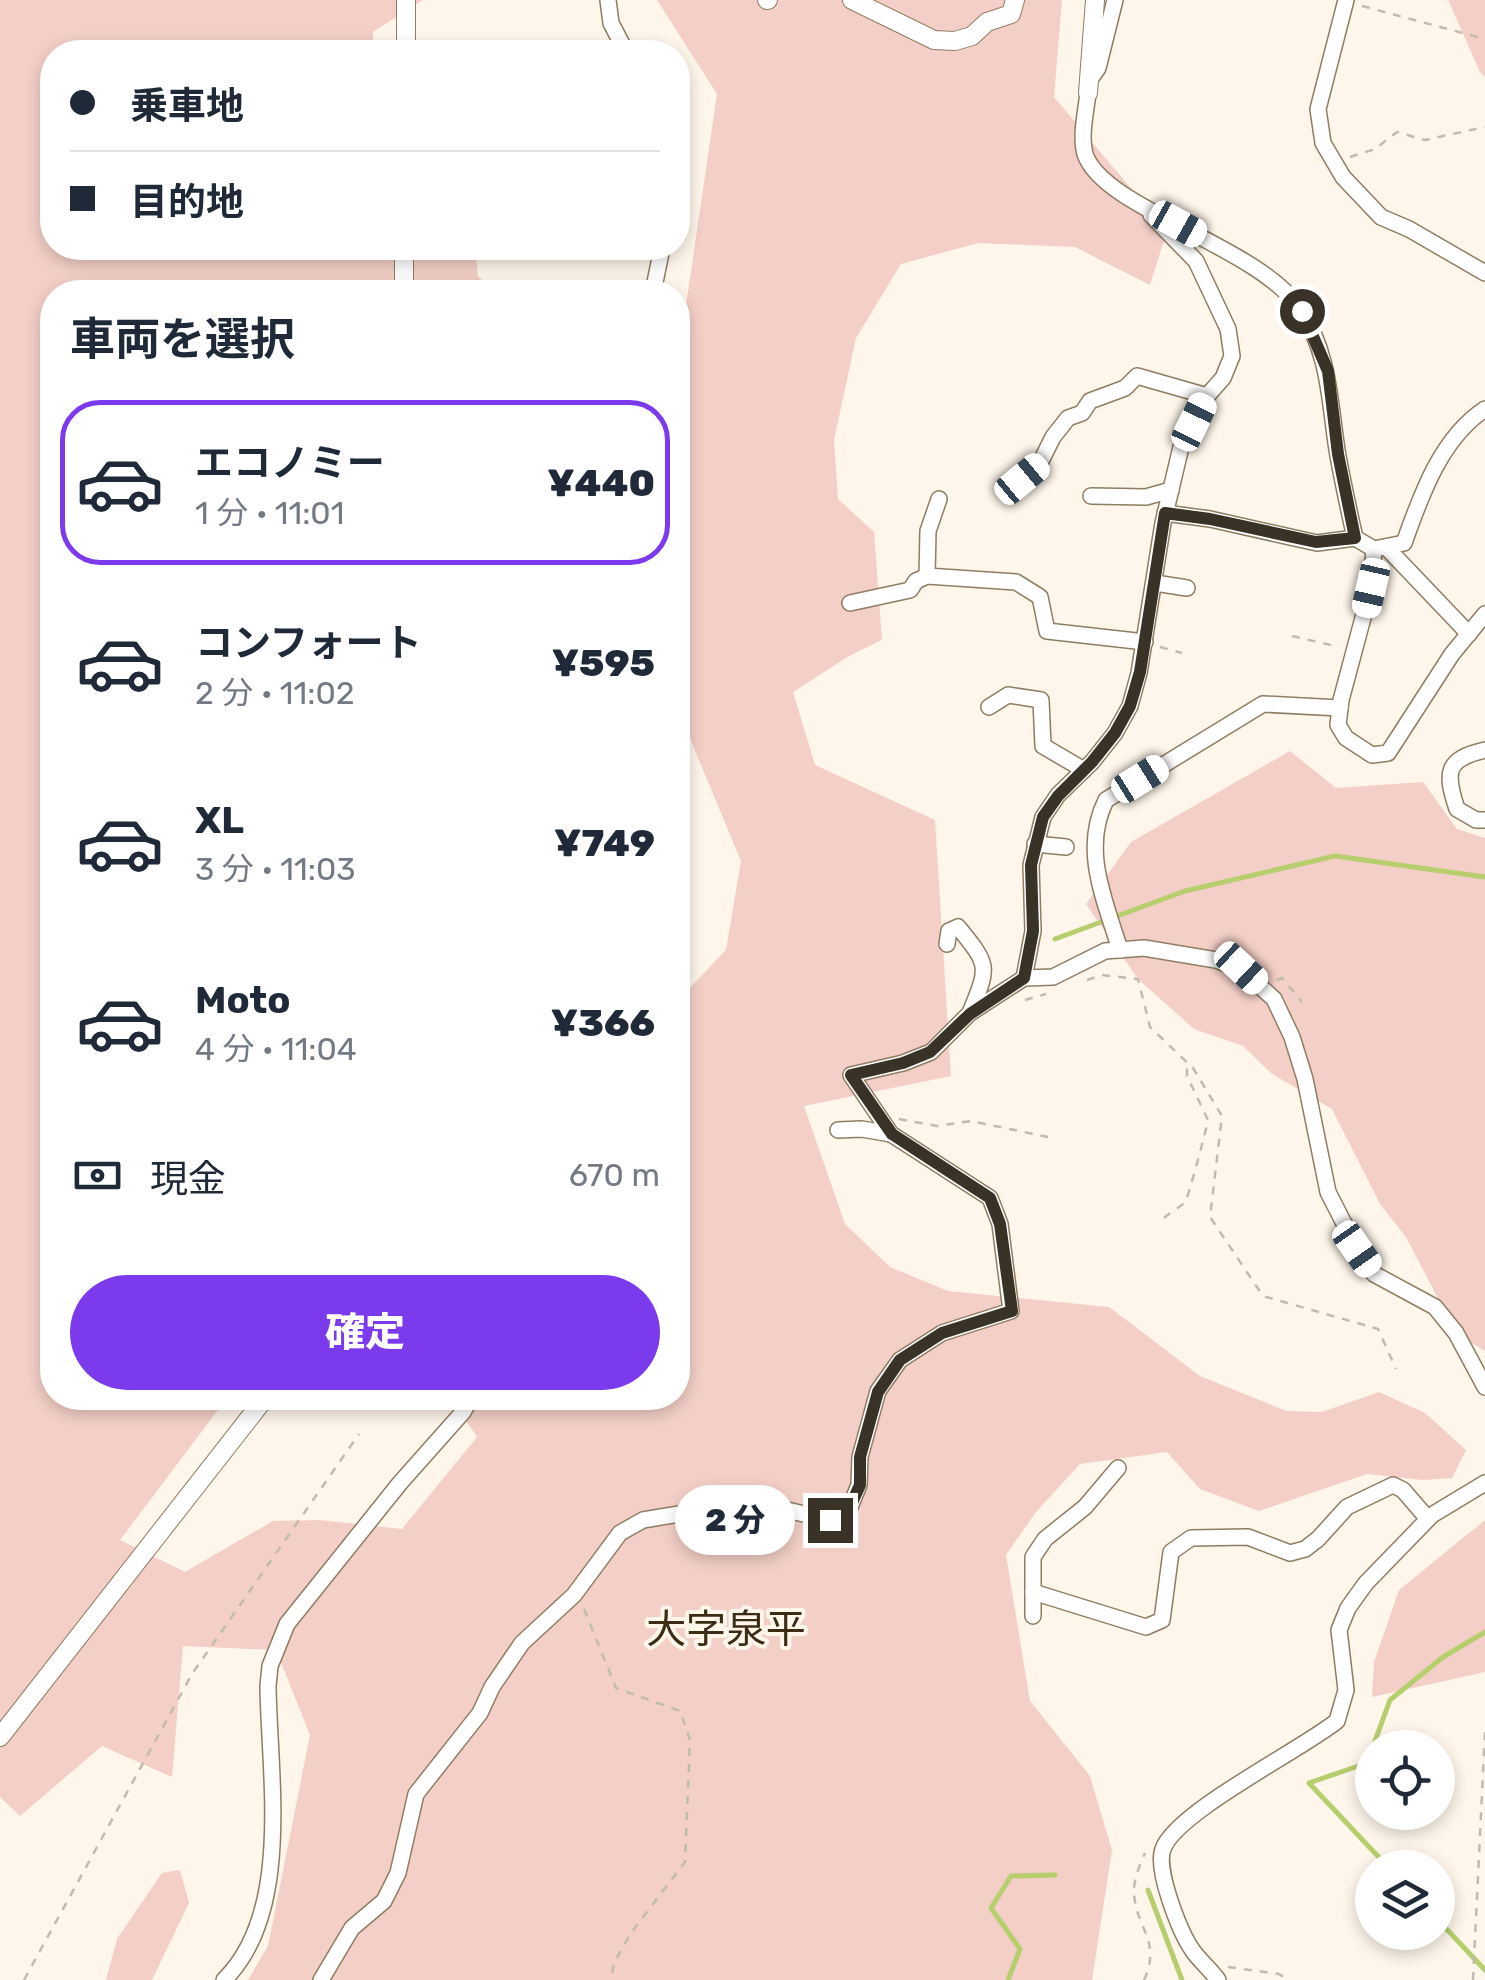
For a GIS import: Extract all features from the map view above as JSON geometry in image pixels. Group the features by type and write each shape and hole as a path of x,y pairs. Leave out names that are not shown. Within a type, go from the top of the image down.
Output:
{"street":[{"path":"406,0 406,40"},
{"path":"608,0 611,24 620,40"},
{"path":"852,0 934,40 972,36 987,22 1011,14 1015,0"},
{"path":"1017,982 1033,931 1031,865 1043,817 1115,733 1130,706 1181,447 1232,356 1228,329 1196,261 1144,208 1090,166 1084,148 1094,0"},
{"path":"1088,87 1098,68 1114,0"},
{"path":"1346,1 1318,110 1324,144 1344,177 1381,217 1485,272"},
{"path":"1144,208 1235,254 1287,291 1302,311 1328,371 1338,454 1355,538"},
{"path":"1022,479 1038,465 1068,418 1082,413 1090,401 1118,397 1138,376 1207,396"},
{"path":"1380,548 1404,543 1418,504 1455,435 1485,408"},
{"path":"1091,496 1146,496 1171,490"},
{"path":"928,576 928,531 939,499"},
{"path":"1165,513 1316,542 1355,538 1380,548 1468,634"},
{"path":"1380,548 1338,725 1346,738 1372,755 1388,753 1452,654 1485,614"},
{"path":"850,603 910,590 916,581 928,576 1016,582 1040,597 1047,631 1145,642"},
{"path":"1155,584 1187,588"},
{"path":"989,707 1008,695 1042,700 1044,746 1084,770"},
{"path":"1120,950 1094,860 1097,817 1106,800 1263,704 1340,708"},
{"path":"1485,750 1464,754 1454,764 1448,782 1457,808 1476,820 1485,820"},
{"path":"1035,844 1066,847"},
{"path":"947,944 949,931 958,927 983,958 984,977 970,1014"},
{"path":"321,1980 352,1928 384,1901 398,1873 416,1794 480,1713 492,1687 522,1643 574,1596 620,1532 643,1520 752,1502 830,1520 850,1507 860,1485 860,1457 878,1392 900,1360 942,1333 1012,1311 1000,1224 990,1198 892,1134 851,1075 903,1063 930,1052 970,1014 1017,982 1054,977 1105,951 1144,948 1241,968 1274,999 1299,1057 1328,1192 1357,1249 1374,1274 1435,1306 1456,1333 1485,1387"},
{"path":"838,1130 892,1134"},
{"path":"0,1737 255,1410"},
{"path":"224,1980 243,1961 263,1907 272,1854 268,1686 270,1666 286,1624 464,1410"},
{"path":"1033,1616 1033,1557 1045,1539 1085,1508 1118,1468"},
{"path":"1033,1592 1146,1626 1162,1620 1171,1552 1191,1538 1248,1538 1290,1553 1305,1549 1347,1507 1393,1484 1428,1519"},
{"path":"1218,1980 1192,1951 1164,1881 1161,1852 1171,1834 1197,1814 1337,1722 1346,1690 1339,1630 1348,1608 1366,1583 1428,1519 1485,1484"}],"path":[{"path":"1346,1 1484,38"},
{"path":"1334,162 1376,149 1397,132 1425,140 1485,127"},
{"path":"1292,636 1356,651"},
{"path":"1145,642 1182,654"},
{"path":"1083,982 1102,975 1138,978 1150,1026 1187,1062 1222,1116 1210,1217 1263,1296 1378,1330 1396,1369"},
{"path":"1017,982 1026,1001 1046,994"},
{"path":"1164,1218 1186,1201 1207,1128 1208,1120 1187,1076 1187,1062"},
{"path":"878,1115 937,1126 970,1121 1048,1137"},
{"path":"24,1980 192,1674 359,1434"},
{"path":"574,1596 590,1617 616,1688 680,1712 690,1740 685,1862 631,1933 614,1963 611,1980"},
{"path":"1473,1980 1485,1731"},
{"path":"1144,1980 1151,1964 1152,1946 1133,1891 1148,1846"},
{"path":"1207,1965 1279,1974 1288,1980"}],"shaded area":[{"path":"0,0 423,0 373,32 373,40 40,40 40,260 476,260 482,280 40,280 40,1410 218,1410 120,1540 185,1572 273,1521 319,1520 402,1529 477,1437 459,1410 690,1410 690,988 726,950 741,861 690,739 690,280 717,94 690,52 690,40 683,40 657,0 1062,0 1054,97 1167,231 1150,285 1075,247 978,243 901,264 856,338 834,440 838,499 874,532 882,640 793,692 815,765 935,820 951,1076 804,1106 845,1224 890,1267 948,1291 1109,1307 1200,1376 1287,1411 1322,1412 1379,1392 1425,1413 1466,1450 1452,1478 1422,1480 1367,1474 1259,1511 1200,1489 1167,1452 1080,1464 1036,1512 1006,1555 1030,1701 1090,1776 1112,1850 1092,1980 248,1980 268,1946 310,1735 276,1650 183,1646 172,1777 102,1746 20,1816 0,1797"},
{"path":"1448,0 1485,0 1485,77 1480,72"},
{"path":"1290,751 1336,788 1423,782 1457,829 1485,838 1485,1351 1456,1333 1406,1237 1380,1204 1332,1109 1272,1074 1243,1046 1194,1029 1138,979 1086,904 1131,842"},
{"path":"1485,1520 1485,1672 1372,1697 1374,1662 1399,1590"},
{"path":"180,1870 189,1903 152,1980 106,1980 117,1939 162,1873"}],"waterway":[{"path":"1055,939 1185,891 1335,856 1485,877"},
{"path":"1372,1850 1309,1783 1367,1763 1390,1700 1443,1657 1485,1632"},
{"path":"1008,1980 1020,1949 991,1908 1011,1876 1055,1875"},
{"path":"1148,1890 1182,1980"},
{"path":"1455,1938 1485,1970"}],"district":[{"name":"大字泉平","path":"726,1629"}],"route":[{"path":"830,1520 850,1507 860,1485 860,1457 878,1392 900,1360 942,1333 1012,1311 1000,1224 990,1198 892,1134 851,1075 903,1063 930,1052 989,999 1024,978 1033,931 1031,865 1043,817 1115,733 1130,706 1140,672 1165,513 1316,542 1355,538 1338,454 1328,371 1302,311"}]}
